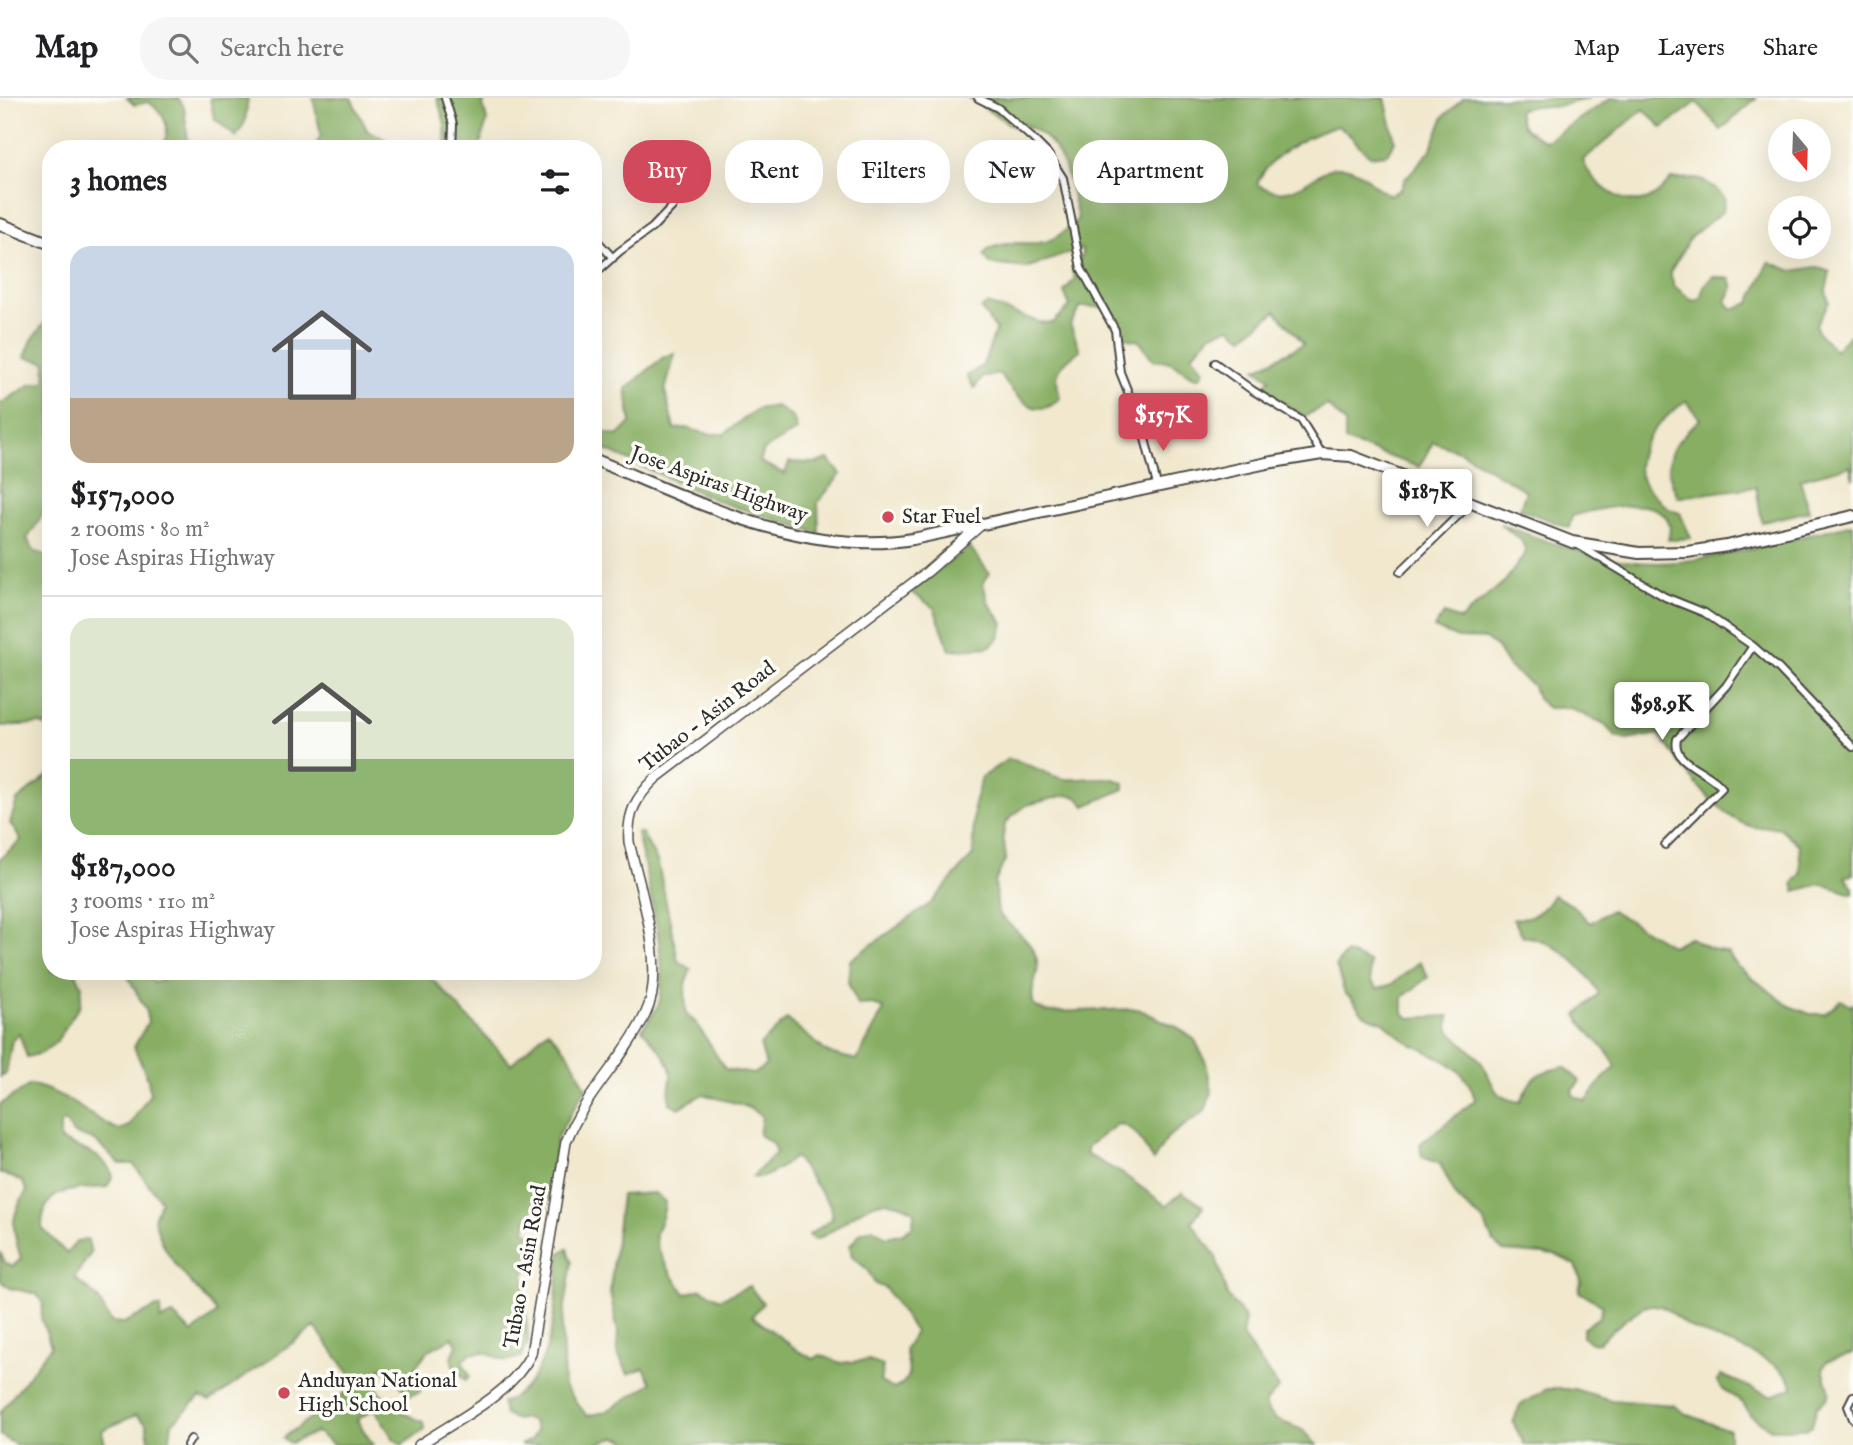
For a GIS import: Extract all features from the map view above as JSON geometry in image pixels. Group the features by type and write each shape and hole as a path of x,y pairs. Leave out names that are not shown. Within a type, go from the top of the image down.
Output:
{"main road":[{"path":"2,227 42,241"},
{"name":"Jose Aspiras Highway","path":"602,463 698,502 796,535 858,543 895,541 1157,485 1322,454 1351,456 1572,542 1639,553 1687,552 1788,533 1853,516"},
{"name":"Tubao - Asin Road","path":"419,1445 499,1390 524,1367 531,1354 566,1142 577,1114 645,1015 653,991 653,963 629,842 628,827 635,800 656,778 927,572 983,523"}],"street":[{"path":"444,98 453,124 452,140"},
{"path":"978,98 998,108 1032,138 1047,153 1063,178 1081,268 1115,330 1123,381 1142,427 1157,485"},
{"path":"602,267 652,228 673,206"},
{"path":"602,246 613,258"},
{"path":"1215,363 1301,420 1322,454"},
{"path":"1400,572 1472,502"},
{"path":"1572,542 1665,597 1705,613 1752,646 1779,669 1853,747"},
{"path":"1665,845 1722,788 1683,758 1677,749 1677,739 1727,686 1752,646"},
{"path":"1853,1396 1848,1406 1853,1419"}],"green space":[{"path":"127,98 178,98 184,107 188,140 166,140 166,123 160,112 149,102 134,105"},
{"path":"210,98 248,98 245,122 236,137 214,118"},
{"path":"313,98 351,98 367,130 386,140 318,140 321,135"},
{"path":"437,98 486,98 483,105 487,120 481,140 446,140 445,124"},
{"path":"968,98 1385,98 1395,141 1387,154 1370,156 1337,126 1302,141 1280,155 1270,164 1257,184 1271,190 1294,189 1323,172 1343,167 1363,175 1390,195 1401,189 1405,179 1430,151 1444,116 1464,98 1589,98 1552,107 1519,110 1523,126 1546,141 1611,98 1756,98 1721,130 1697,102 1662,128 1644,109 1583,160 1599,184 1626,200 1649,199 1671,179 1681,178 1701,180 1725,198 1723,211 1691,237 1670,272 1674,286 1693,301 1700,299 1704,286 1713,276 1730,279 1733,288 1726,301 1732,309 1750,303 1769,262 1793,271 1816,267 1830,272 1826,291 1829,302 1816,325 1818,332 1835,350 1853,332 1853,479 1850,466 1800,479 1809,511 1762,522 1756,487 1678,497 1669,472 1671,454 1675,445 1700,419 1686,401 1653,431 1640,456 1639,469 1644,483 1655,496 1668,508 1680,513 1691,538 1668,540 1670,526 1663,514 1653,508 1640,506 1610,507 1572,516 1569,528 1520,509 1526,491 1461,452 1433,442 1419,467 1345,441 1345,423 1327,405 1305,416 1261,389 1270,379 1256,369 1304,344 1276,311 1243,337 1230,327 1210,335 1192,355 1204,370 1200,378 1173,363 1154,361 1139,341 1121,337 1121,330 1106,307 1081,307 1070,324 1080,350 1059,370 1057,381 1060,398 1051,405 1042,408 1026,403 1000,374 983,377 974,388 967,376 983,365 996,330 981,309 988,304 1039,322 1053,323 1070,306 1064,292 1075,278 1072,271 1083,254 1081,249 1026,268 990,264 984,255 988,249 1052,239 1078,219 1074,203 1228,203 1228,140 1073,140 1073,199 1059,156 1059,140 1048,140 1022,124 1014,127"},
{"path":"42,326 42,361 25,357"},
{"path":"675,353 665,391 674,429 724,434 757,409 776,406 793,418 797,430 764,450 760,462 785,474 789,462 817,463 828,459 841,474 818,502 819,533 720,502 602,448 602,432 618,436 631,423 626,389 662,358"},
{"path":"42,383 42,516 27,539 34,551 42,554 42,725 0,726 0,404 30,385"},
{"path":"1500,524 1586,553 1631,562 1654,563 1719,555 1853,524 1853,874 1845,877 1853,887 1853,894 1821,884 1795,891 1793,883 1801,874 1799,845 1780,828 1753,827 1725,812 1700,788 1659,734 1627,740 1616,737 1605,725 1570,708 1548,708 1537,699 1533,686 1509,667 1497,648 1485,639 1458,638 1434,628 1444,614 1460,620 1505,581 1526,553 1522,541"},
{"path":"970,547 989,573 983,583 988,602 1003,623 1000,637 989,647 950,650 934,608 910,591"},
{"path":"1008,759 1065,779 1103,778 1124,783 1124,789 1085,806 1077,797 1066,795 1027,805 1012,816 1005,824 1003,835 1006,858 995,882 998,913 1025,939 1035,954 1037,972 1032,993 1034,1006 1047,1012 1138,1009 1177,1027 1195,1040 1206,1063 1212,1091 1205,1111 1168,1137 1153,1161 1135,1133 1118,1124 1088,1146 1086,1154 1123,1174 1167,1206 1182,1192 1203,1206 1192,1222 1216,1257 1227,1295 1245,1318 1242,1336 1279,1388 1265,1403 1268,1410 1276,1419 1305,1432 1317,1445 628,1445 624,1439 616,1437 593,1445 520,1445 531,1440 536,1430 533,1422 505,1415 502,1403 520,1392 543,1359 554,1316 560,1253 568,1248 572,1262 562,1325 564,1386 587,1416 605,1412 652,1383 644,1368 628,1374 617,1352 618,1332 610,1292 621,1195 655,1193 665,1202 656,1240 666,1265 685,1294 701,1289 720,1299 749,1286 763,1303 752,1316 800,1352 814,1359 820,1355 841,1363 869,1360 883,1366 880,1382 894,1389 905,1381 909,1368 905,1349 915,1332 885,1288 875,1284 867,1269 852,1257 850,1246 860,1233 873,1228 887,1237 903,1233 913,1226 914,1211 898,1204 872,1204 814,1240 809,1235 832,1219 830,1205 795,1157 769,1174 752,1177 776,1153 772,1143 759,1135 762,1116 741,1105 703,1094 679,1108 670,1103 671,1076 668,1063 642,1029 658,1006 662,970 656,921 637,833 642,833 658,863 678,961 691,969 685,985 686,1014 697,1024 725,1069 753,1074 766,1065 760,1045 787,1019 828,1053 857,1060 884,1009 873,1004 858,1005 848,982 850,960 931,903 973,855 974,803 982,777"},
{"path":"42,780 42,980 79,980 82,986 80,1005 56,1042 42,1053 27,1057 19,1033 12,1040 6,1074 0,1077 0,859 21,840 10,823 17,800"},
{"path":"1553,895 1572,905 1590,923 1611,910 1672,946 1689,937 1708,948 1728,953 1738,967 1789,1006 1810,1014 1825,1014 1841,1000 1851,1006 1853,1004 1853,1353 1827,1361 1823,1368 1829,1394 1817,1406 1812,1425 1806,1429 1771,1429 1750,1415 1743,1403 1720,1387 1717,1381 1721,1375 1771,1396 1793,1388 1788,1377 1777,1367 1748,1351 1688,1326 1663,1307 1646,1306 1599,1342 1591,1343 1583,1337 1583,1328 1599,1317 1603,1305 1579,1292 1581,1281 1576,1265 1556,1255 1503,1251 1493,1242 1484,1221 1458,1200 1440,1164 1422,1157 1420,1144 1475,1100 1471,1088 1458,1070 1449,1063 1404,1040 1383,1022 1364,1014 1345,994 1336,965 1346,953 1369,962 1371,982 1378,989 1392,984 1420,962 1428,977 1403,997 1403,1012 1409,1018 1449,1016 1448,1028 1480,1060 1498,1093 1520,1102 1536,1077 1565,1067 1580,1081 1572,1091 1574,1096 1586,1101 1616,1067 1577,1015 1599,993 1577,964 1546,942 1523,936 1513,919 1537,913"},
{"path":"130,980 152,980 154,983 161,980 433,980 511,1064 548,1030 568,1052 586,1088 557,1137 547,1207 528,1215 525,1230 538,1240 524,1275 528,1344 521,1357 506,1361 484,1352 469,1354 462,1361 470,1376 466,1380 454,1368 451,1358 457,1346 453,1337 428,1351 416,1366 420,1392 408,1396 397,1380 382,1368 371,1376 386,1399 408,1415 424,1422 425,1429 402,1445 393,1438 374,1409 357,1420 373,1445 334,1445 317,1432 290,1443 283,1438 357,1384 315,1327 210,1401 200,1397 172,1423 169,1445 150,1445 146,1423 136,1415 102,1430 105,1445 16,1445 0,1435 0,1413 51,1346 41,1318 43,1304 37,1294 10,1288 0,1280 0,1252 5,1263 13,1266 21,1259 14,1224 17,1209 27,1191 22,1181 0,1173 0,1104 30,1085 54,1092 119,1130 129,1126 150,1094 148,1079 134,1047 148,1022 145,1008","holes":["65,1122 73,1133 95,1141 120,1164 133,1164 161,1201 154,1218 165,1247 180,1270 217,1313 192,1333 173,1315 160,1320 161,1308 157,1307 124,1323 111,1322 97,1297 74,1278 91,1253 88,1240 76,1241 67,1254 42,1228 44,1214 54,1197 73,1190 107,1187 113,1176 98,1157 60,1140 60,1123"]},
{"path":"1547,1389 1574,1389 1611,1400 1673,1405 1686,1414 1729,1430 1729,1445 1525,1445 1513,1423 1520,1405"}],"place":[{"name":"Star Fuel","path":"888,517"},
{"name":"Anduyan National High School","path":"284,1393"}]}
